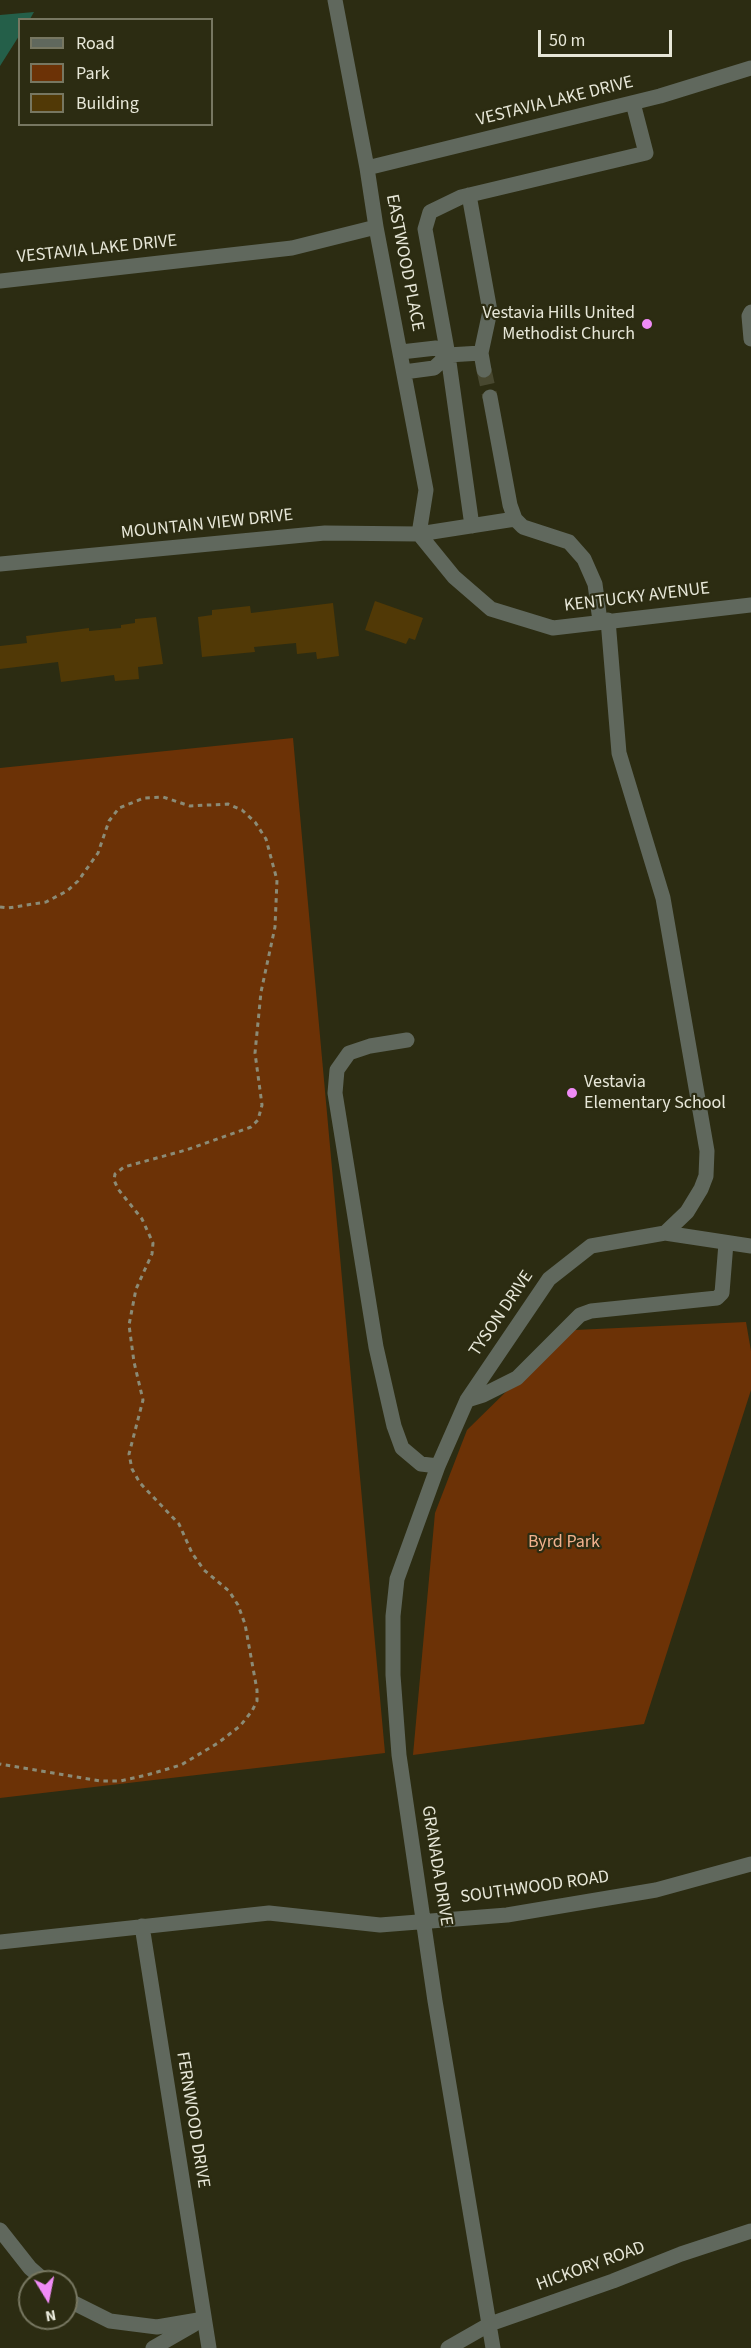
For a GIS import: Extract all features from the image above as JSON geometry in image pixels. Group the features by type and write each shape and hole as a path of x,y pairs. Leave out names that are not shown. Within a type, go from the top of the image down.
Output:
{"street":[{"name":"EASTWOOD PLACE","path":"335,0 426,490 419,534"},
{"name":"VESTAVIA LAKE DRIVE","path":"367,168 633,103 751,68"},
{"path":"472,526 448,355 425,228 430,212 469,195 646,153 633,103"},
{"path":"469,195 490,310 481,353 484,370"},
{"name":"VESTAVIA LAKE DRIVE","path":"0,281 292,248 376,227"},
{"path":"751,312 749,316 751,339"},
{"path":"401,352 436,348 448,355 481,353"},
{"path":"404,372 435,368 448,355"},
{"path":"490,397 510,505 515,519 523,527 569,542 584,559 595,584 604,621 619,753 663,898 707,1151 706,1176 701,1190 687,1212 665,1233"},
{"name":"MOUNTAIN VIEW DRIVE","path":"0,564 326,533 419,534 515,519"},
{"name":"KENTUCKY AVENUE","path":"419,534 454,578 491,609 553,628 751,604"},
{"path":"407,1040 370,1046 349,1053 337,1070 335,1093 376,1347 394,1426 402,1448 421,1464 438,1466"},
{"name":"TYSON DRIVE","path":"467,1400 549,1279 591,1246 665,1233 751,1246"},
{"path":"467,1400 483,1395 517,1378 580,1315 591,1311 717,1298 722,1293 726,1243"},
{"name":"GRANADA DRIVE","path":"467,1400 438,1466 397,1579 393,1616 393,1675 399,1755 435,2001 493,2348"},
{"name":"SOUTHWOOD ROAD","path":"0,1942 269,1913 380,1926 507,1915 656,1890 751,1864"},
{"name":"FERNWOOD DRIVE","path":"142,1926 209,2348"},
{"path":"0,2230 32,2270"},
{"name":"HICKORY ROAD","path":"448,2348 490,2324 614,2281 681,2254 751,2231"},
{"path":"78,2305 110,2321 157,2327 204,2319"},
{"path":"153,2348 204,2319"}],"path":[{"path":"0,907 8,908 46,902 67,891 78,881 98,853 109,821 119,808 144,798 163,797 190,806 228,804 242,810 255,822 266,839 277,880 275,927 261,992 255,1053 262,1105 258,1120 251,1127 186,1150 123,1167 115,1174 114,1180 118,1189 142,1220 153,1243 152,1254 136,1289 129,1325 142,1400 140,1418 129,1454 132,1468 140,1483 179,1524 192,1553 204,1570 229,1591 238,1605 245,1624 257,1701 240,1726 218,1743 181,1765 147,1775 101,1781 0,1764"}],"green space":[{"path":"293,738 385,1753 0,1798 0,768"},
{"name":"Byrd Park","path":"746,1322 751,1351 751,1390 644,1724 413,1755 435,1513 467,1430 518,1380 575,1330"}],"shaded area":[{"path":"34,12 31,18 18,18 18,38 0,66 0,15"}],"building":[{"path":"375,601 423,618 415,640 409,638 406,644 365,630"},
{"path":"333,603 339,656 317,659 316,652 297,654 296,643 254,647 255,652 202,657 198,617 212,615 212,610 250,606 251,613"},
{"path":"156,617 163,664 138,667 139,679 115,681 114,675 61,682 58,662 0,669 0,646 27,643 26,636 89,628 89,631 121,628 121,625 135,623 135,619"}],"tunnel":[{"path":"484,370 490,397"}],"place":[{"name":"Vestavia Hills United Methodist Church","path":"647,324"},
{"name":"Vestavia Elementary School","path":"572,1093"}]}
